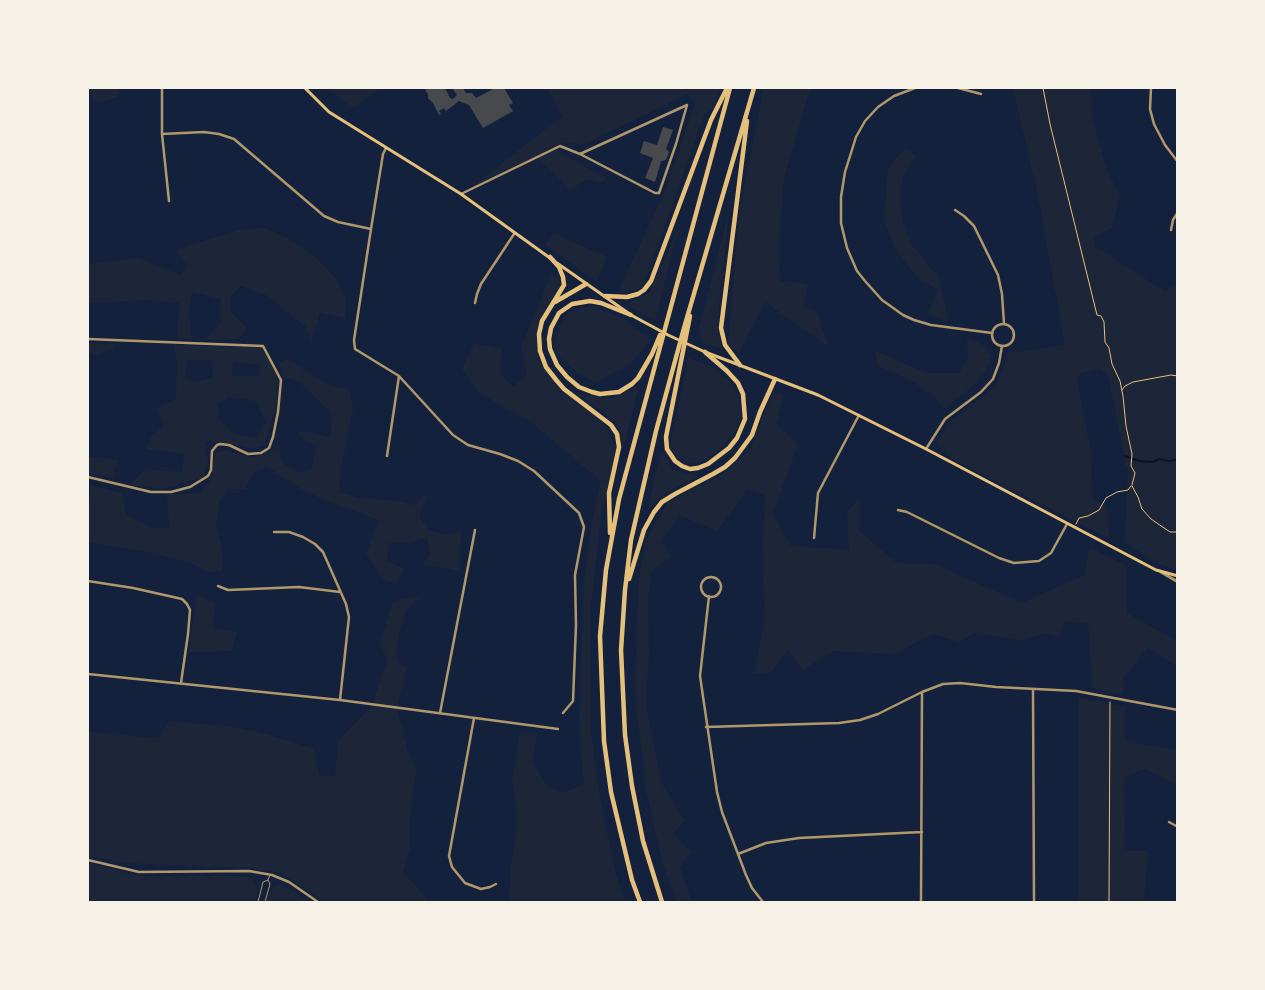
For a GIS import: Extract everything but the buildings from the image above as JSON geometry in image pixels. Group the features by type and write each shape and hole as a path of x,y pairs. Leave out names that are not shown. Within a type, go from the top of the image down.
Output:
{"highway":[{"path":"605,296 627,297 638,294 651,281 711,120 728,88"},
{"path":"640,902 632,880 611,792 604,741 600,636 611,540 619,499 728,88"},
{"path":"662,902 643,841 632,786 625,735 621,650 625,590 631,540 649,462 692,300 754,88"},
{"path":"740,365 725,345 721,328 749,105"},
{"path":"550,258 559,267 564,281 563,288 545,315 539,334 540,351 546,367 564,389 611,426 616,434 620,447 609,493 611,540"},
{"path":"555,302 586,284"},
{"path":"692,300 666,437 667,449 675,461 682,466 690,468 698,468 708,464 729,448 742,429 745,419 743,394 738,383 705,352"},
{"path":"631,314 590,301 576,302 564,309 553,323 549,338 552,354 560,369 579,387 592,392 606,394 625,388 638,378 652,354 669,309"},
{"path":"625,590 644,530 654,512 662,502 725,468 735,458 752,434 776,379"}],"main road":[{"path":"305,88 329,112 461,194 514,234 648,325 697,349 818,395 1068,522 1156,570 1178,576"}],"street":[{"path":"162,88 162,134 169,201"},
{"path":"915,88 894,96 878,107 856,137 845,172 841,197 841,223 847,248 858,271 869,286 882,300 903,315 931,325 992,333"},
{"path":"958,88 981,94"},
{"path":"1151,88 1150,109 1154,124 1165,145 1178,162"},
{"path":"461,194 560,146 580,154 655,194 659,193 676,144 687,104 580,154"},
{"path":"162,134 204,132 234,139 324,216 338,222 371,229"},
{"path":"386,148 383,154 354,345 359,353 399,376 453,435 468,445 518,461 534,471 579,513 583,520 584,527 575,575 576,625 572,701 563,713"},
{"path":"955,210 974,226 998,275 1002,294 1004,324"},
{"path":"1171,230 1173,220 1178,212"},
{"path":"475,303 476,294 481,284 514,234"},
{"path":"1004,324 1011,327 1014,336 1011,342 1002,346 995,342 992,333 995,327 1004,324"},
{"path":"88,339 263,346 281,380 278,412 269,448 260,453 248,454 229,445 220,444 212,450 211,470 208,476 190,487 171,492 151,492 88,478"},
{"path":"926,449 946,419 981,392 993,379 999,363 1002,346"},
{"path":"387,456 399,376"},
{"path":"814,538 818,493 859,415"},
{"path":"898,510 907,512 1014,564 1039,560 1051,554 1068,522"},
{"path":"440,713 475,530"},
{"path":"274,532 289,532 303,537 315,544 323,552 346,604 349,617 340,700"},
{"path":"1156,570 1178,582"},
{"path":"706,578 713,578 719,581 720,590 716,595 709,596 702,591 702,584 706,578"},
{"path":"88,580 182,599 188,604 190,610 189,626 181,683"},
{"path":"218,586 228,590 299,587 341,592"},
{"path":"709,596 700,676 706,727 722,812 752,888 763,902"},
{"path":"88,674 340,700 558,729"},
{"path":"706,727 853,721 878,714 922,692 943,684 960,683 996,688 1084,692 1178,710"},
{"path":"1033,689 1034,902"},
{"path":"921,902 922,692"},
{"path":"474,718 449,856 452,867 465,883 481,889 496,884"},
{"path":"1168,822 1178,827"},
{"path":"738,854 766,844 793,838 922,832"},
{"path":"88,860 139,872 249,871 270,875 289,882 318,902"}],"lane":[{"path":"258,902 264,882 268,880 270,875"},
{"path":"264,902 270,884 268,880"}],"path":[{"path":"1043,88 1050,124 1097,315 1101,316 1104,322 1105,342 1109,348 1112,364 1120,381 1132,456 1131,466 1135,473 1132,485 1128,490 1117,492 1106,498 1099,510 1079,518 1075,526"},
{"path":"1121,390 1132,382 1171,375 1178,376"},
{"path":"1132,485 1142,509 1151,519 1170,532 1178,532"},
{"path":"1109,902 1110,701"}],"shaded area":[{"path":"89,88 117,88 120,96 98,103 93,100"},
{"path":"328,88 381,88 352,108"},
{"path":"548,88 719,88 713,110 705,113 643,288 623,293 619,289 665,191 695,103 688,94 583,145 561,142 558,152 607,178 601,183 588,179 570,190 535,156 471,188 562,116"},
{"path":"764,88 812,88 809,92 784,178 779,248 780,281 808,284 804,307 819,314 829,347 765,302 739,352 732,349 728,344 739,213"},
{"path":"1013,88 1090,88 1092,116 1106,168 1120,196 1112,228 1095,236 1094,246 1165,291 1177,285 1177,570 1160,564 1125,543 1128,466 1126,466 1109,378 1100,369 1081,373 1077,378 1092,458 1091,495 1107,509 1109,538 950,458 936,442 952,419 996,385 1009,351 1020,352 1065,345 1037,191"},
{"path":"904,149 917,156 904,173 900,194 903,222 912,245 939,278 948,322 928,314 938,290 915,275 895,249 884,220 888,169"},
{"path":"729,211 717,327 722,349 704,343 698,332"},
{"path":"266,228 289,239 317,258 337,280 346,299 345,318 320,312 311,344 306,327 268,296 241,286 231,296 230,311 247,328 238,339 203,340 221,324 221,299 192,292 189,313 192,338 177,338 179,303 149,300 88,303 88,264 139,258 180,275 188,266 175,250 239,230"},
{"path":"678,229 655,321 627,304 649,293"},
{"path":"554,233 607,257 597,282 545,245"},
{"path":"551,274 560,280 561,284 537,327 539,362 606,427 616,451 602,510 591,605 591,733 600,799 616,874 626,902 509,902 511,865 517,820 512,778 520,734 537,734 533,762 547,786 562,793 584,784 579,726 584,584 592,520 601,481 527,419 479,393 462,369 474,343 502,349 501,375 513,387 527,375 521,348"},
{"path":"590,305 623,319 651,340 632,362 595,383 573,370 555,353 556,333 566,314"},
{"path":"967,338 983,345 992,356 985,372 972,387 943,409 937,399 915,383 877,365 875,351 927,373 959,373 968,357"},
{"path":"88,343 116,344 113,349 97,355 88,353"},
{"path":"174,345 261,347 277,375 276,407 265,445 251,449 224,442 204,441 208,462 202,478 162,489 129,485 145,470 182,472 184,454 146,449 152,435 164,424 156,408 176,399 177,362","holes":["187,360 213,361 212,377 197,382 184,378","233,362 260,365 258,376 232,376","228,397 255,401 266,421 256,438 235,434 220,422 217,405"]},
{"path":"688,358 710,366 731,382 738,395 741,414 738,429 724,445 704,461 686,463 676,457 670,446"},
{"path":"290,359 304,370 332,386 349,389 353,409 341,469 339,492 359,498 399,501 413,505 428,493 419,517 429,530 446,535 461,532 459,571 423,564 431,553 427,537 408,543 389,543 387,561 405,569 396,584 383,579 366,554 379,520 324,500 299,488 266,466 252,475 245,489 229,489 219,503 216,525 222,547 222,571 207,572 193,564 158,554 88,542 88,509 91,485 122,493 126,515 153,528 169,528 167,495 199,493 211,480 215,453 225,450 249,457 265,455 279,445 281,462 301,473 311,470 316,447 296,433 306,431 331,438 332,414 298,381 283,377 278,362"},
{"path":"639,386 623,449 617,425 603,412 577,394 614,398"},
{"path":"773,391 784,395 776,424 798,444 773,514 791,546 849,550 847,512 859,498 859,531 897,563 935,564 1021,603 1085,575 1089,547 1127,566 1127,613 1177,641 1177,665 1148,647 1123,679 1123,695 1092,688 1088,624 1065,621 1059,637 1046,633 1022,640 975,633 960,642 933,634 895,654 834,651 803,670 787,650 771,672 754,674 765,619 762,541 766,496 748,489 717,531 679,515 661,542 672,557 652,570 648,594 649,656 646,704 661,782 685,821 672,834 691,851 680,867 692,902 677,902 663,865 646,791 635,692 639,578 646,540 668,502 723,474 750,449"},
{"path":"661,452 674,470 699,476 664,494 647,512"},
{"path":"88,456 118,460 113,478 88,474"},
{"path":"196,595 215,602 213,628 237,632 232,651 189,652"},
{"path":"422,596 405,611 398,638 397,659 407,668 397,708 408,754 417,767 409,825 410,848 403,872 428,902 324,902 281,873 251,868 122,863 88,856 88,732 158,738 169,721 240,728 314,749 320,776 335,776 338,741 372,706 387,660 380,643 393,601"},
{"path":"1079,698 1125,707 1125,741 1177,750 1178,785 1145,769 1124,777 1125,851 1148,851 1144,902 1079,902"},
{"path":"88,863 139,876 251,877 255,882 256,898 254,902 88,902"},
{"path":"279,885 310,902 266,902 272,888"}],"waterway":[{"path":"1125,456 1139,461 1153,462 1159,459 1169,461 1178,459"}]}
